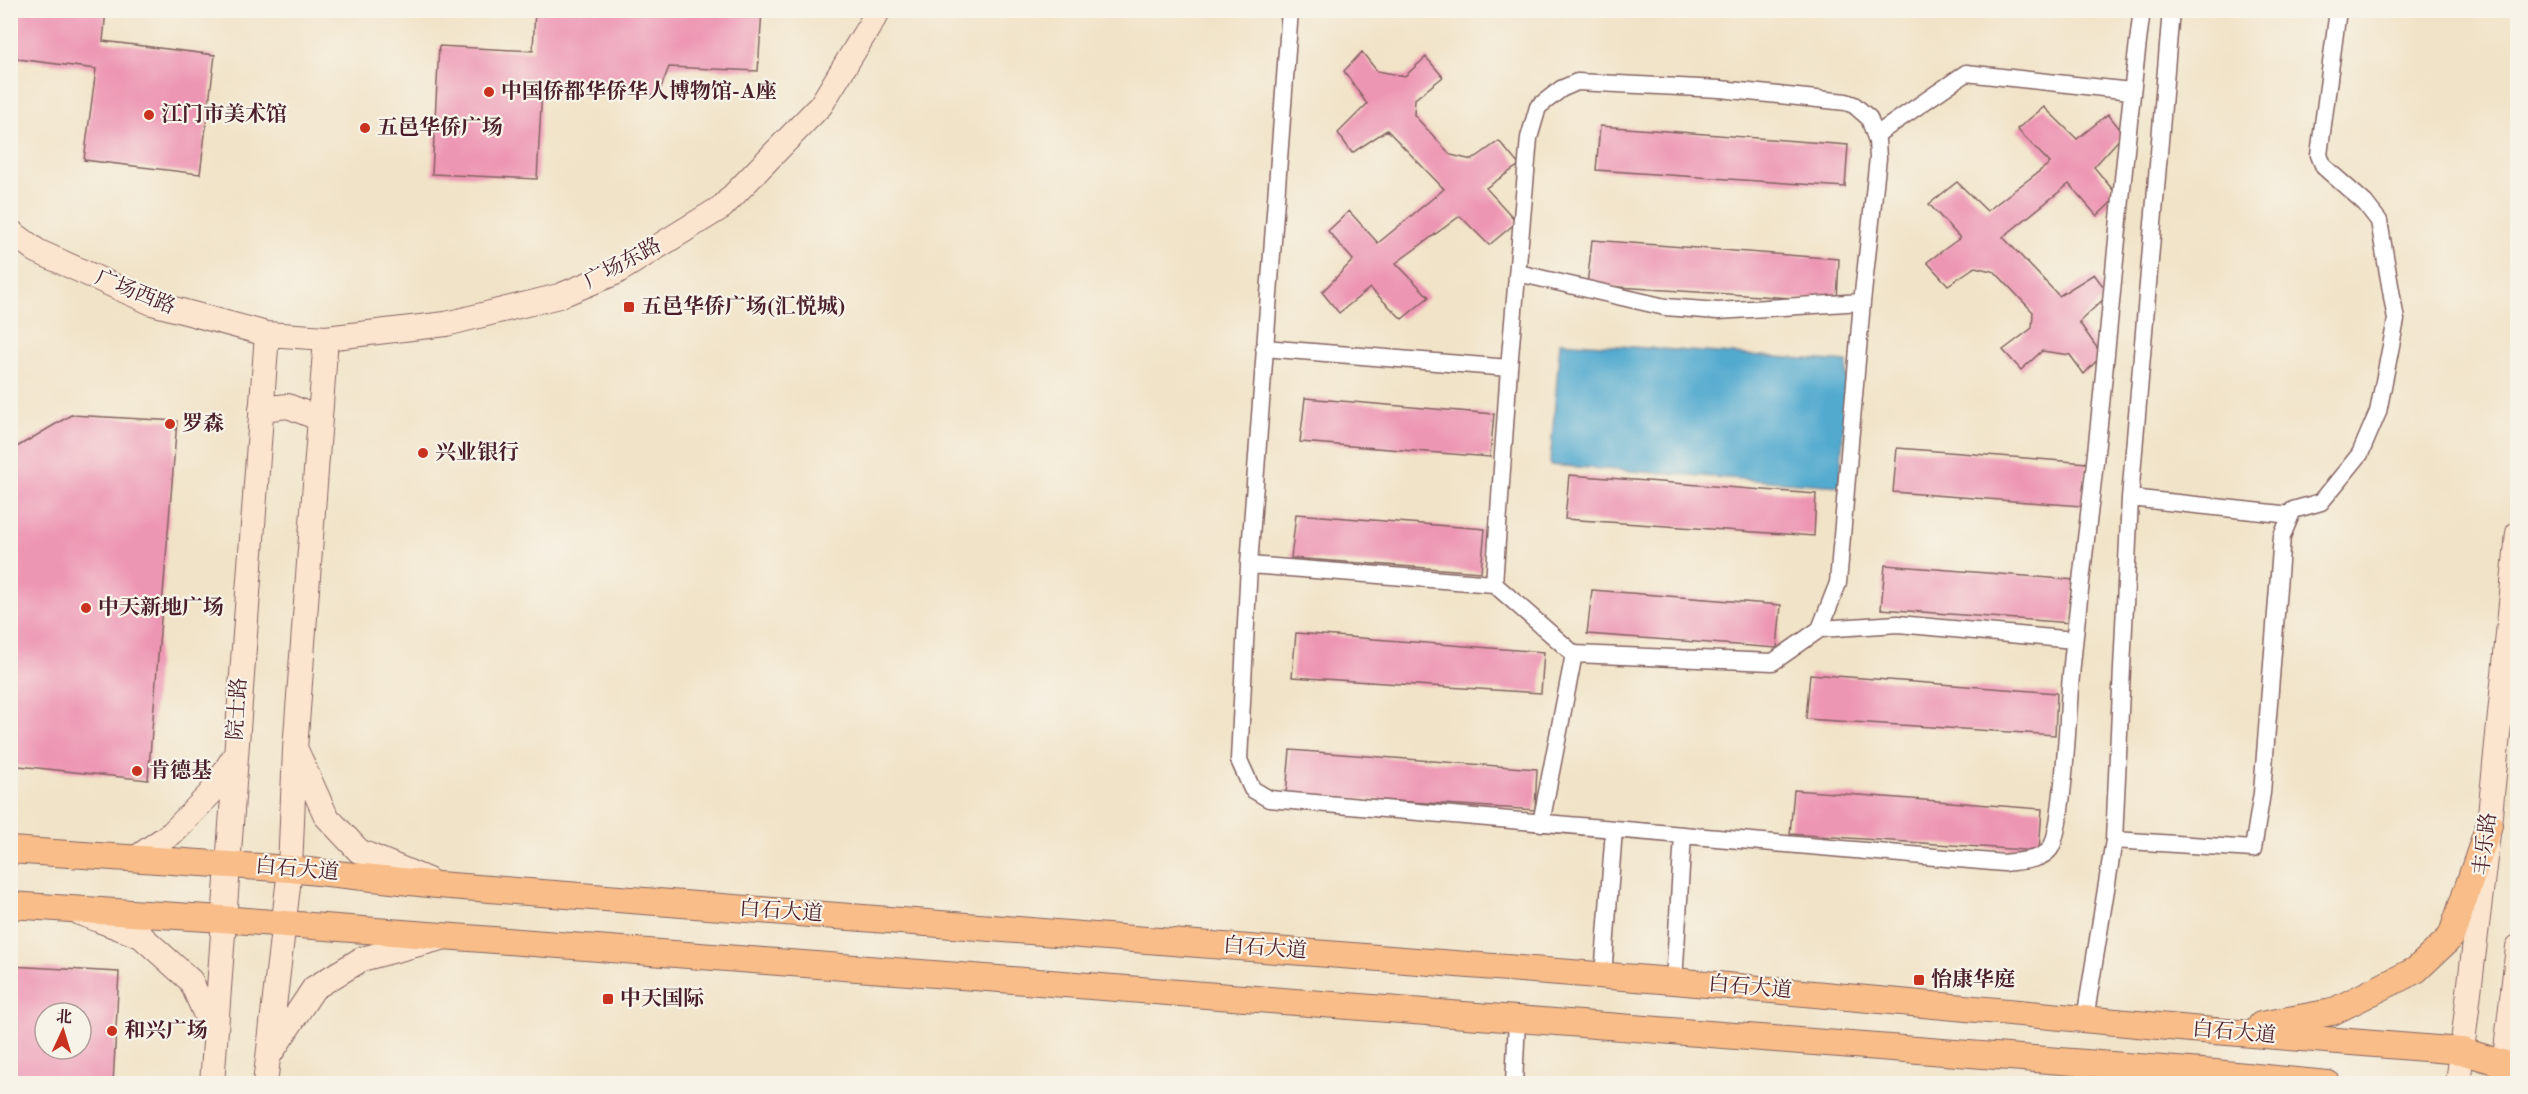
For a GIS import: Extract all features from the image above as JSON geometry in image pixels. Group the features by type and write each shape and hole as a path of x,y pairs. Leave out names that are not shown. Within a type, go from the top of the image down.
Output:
{"main road":[{"name":"广场东路","path":"267,334 326,338 446,324 559,296 615,273 722,207 821,105 879,10"},
{"name":"广场西路","path":"10,231 37,251 152,303 267,334"},
{"name":"院士路","path":"212,1083 222,919 228,865 267,334"},
{"path":"265,1083 290,869 295,749 326,338"},
{"path":"261,410 288,406 320,419"},
{"name":"丰乐路","path":"2458,1083 2489,825 2517,533"},
{"path":"295,749 326,816 358,851 438,885"},
{"path":"136,858 172,833 211,793 235,754"},
{"path":"2249,1083 2207,1072 2213,1031 2332,1012 2415,970 2451,937 2489,825"},
{"name":"白石大道","path":"10,850 290,869 438,885 1674,981 2213,1031 2462,1051 2508,1072"},
{"name":"白石大道","path":"10,905 222,919 2328,1083"},
{"path":"73,910 141,936 191,981 216,1040"},
{"path":"268,1057 314,988 362,959 447,937"},
{"path":"2508,1072 2517,947"}],"street":[{"path":"1290,10 1249,565 1239,760 1252,789 1269,799 2004,863 2028,860 2042,855 2051,848 2060,809 2074,640 2094,472 2142,10"},
{"path":"2085,1019 2114,840 2130,498 2171,10"},
{"path":"2114,840 2253,849 2262,793 2282,536 2293,510 2322,502 2360,454 2378,412 2396,320 2379,221 2365,203 2324,167 2319,155 2338,10"},
{"path":"1876,135 1966,73 2132,92"},
{"path":"1494,584 1509,368 1530,138 1538,107 1570,84 1577,82 1720,89 1846,102 1854,105 1869,118 1876,135 1878,159 1862,302 1838,583 1820,629"},
{"path":"1518,273 1665,307 1718,311 1862,302"},
{"path":"1264,348 1509,368"},
{"path":"2130,498 2290,515"},
{"path":"1249,565 1494,584 1574,654 1773,662 1820,629 1898,624 2074,640"},
{"path":"1541,823 1574,654"},
{"path":"1603,976 1614,829"},
{"path":"1674,981 1683,835"},
{"path":"1514,1083 1517,1020"}],"water":[{"path":"1560,342 1847,362 1840,486 1550,465"}],"building":[{"name":"江门市美术馆","path":"10,10 106,10 103,41 215,55 200,174 84,160 96,69 10,58"},
{"name":"中国侨都华侨华人博物馆-A座","path":"535,10 762,10 758,71 669,67 658,95 542,89 537,179 432,174 439,46 533,51"},
{"path":"1362,52 1377,71 1405,76 1426,57 1443,77 1415,99 1414,115 1451,155 1472,160 1499,141 1519,165 1486,188 1517,222 1489,245 1460,216 1396,263 1429,297 1402,319 1370,288 1339,313 1322,292 1353,260 1328,231 1349,211 1378,243 1444,189 1387,130 1352,153 1338,133 1367,104 1344,71"},
{"path":"2044,107 2077,139 2108,114 2124,134 2094,167 2118,196 2097,216 2069,184 2003,237 2059,296 2094,274 2109,294 2079,322 2102,355 2084,374 2070,355 2042,351 2021,370 2003,350 2032,328 2033,312 1995,272 1975,267 1948,285 1927,262 1960,238 1929,204 1957,182 1987,211 2050,163 2017,129"},
{"path":"1600,126 1848,145 1845,187 1596,170"},
{"path":"1592,240 1839,259 1837,301 1587,285"},
{"path":"1305,398 1494,414 1490,457 1300,442"},
{"name":"中天新地广场","path":"71,415 177,421 148,780 10,765 10,451"},
{"path":"1897,448 2087,463 2082,506 1893,492"},
{"path":"1569,475 1816,494 1814,536 1565,519"},
{"path":"1296,514 1485,529 1481,572 1291,558"},
{"path":"1885,565 2075,580 2071,623 1881,609"},
{"path":"1592,590 1781,605 1777,648 1587,634"},
{"path":"1296,633 1544,652 1541,693 1292,677"},
{"path":"1810,674 2057,693 2055,735 1806,719"},
{"path":"1290,750 1537,769 1535,810 1286,794"},
{"path":"1794,790 2042,809 2039,851 1790,834"},
{"path":"10,966 119,972 113,1084 10,1079"}],"place":[{"name":"中国侨都华侨华人博物馆-A座","path":"489,92"},
{"name":"江门市美术馆","path":"149,115"},
{"name":"五邑华侨广场","path":"365,128"},
{"name":"五邑华侨广场(汇悦城)","path":"629,307"},
{"name":"罗森","path":"170,424"},
{"name":"兴业银行","path":"423,453"},
{"name":"中天新地广场","path":"86,608"},
{"name":"肯德基","path":"137,771"},
{"name":"怡康华庭","path":"1919,980"},
{"name":"中天国际","path":"608,999"},
{"name":"和兴广场","path":"112,1031"}]}
